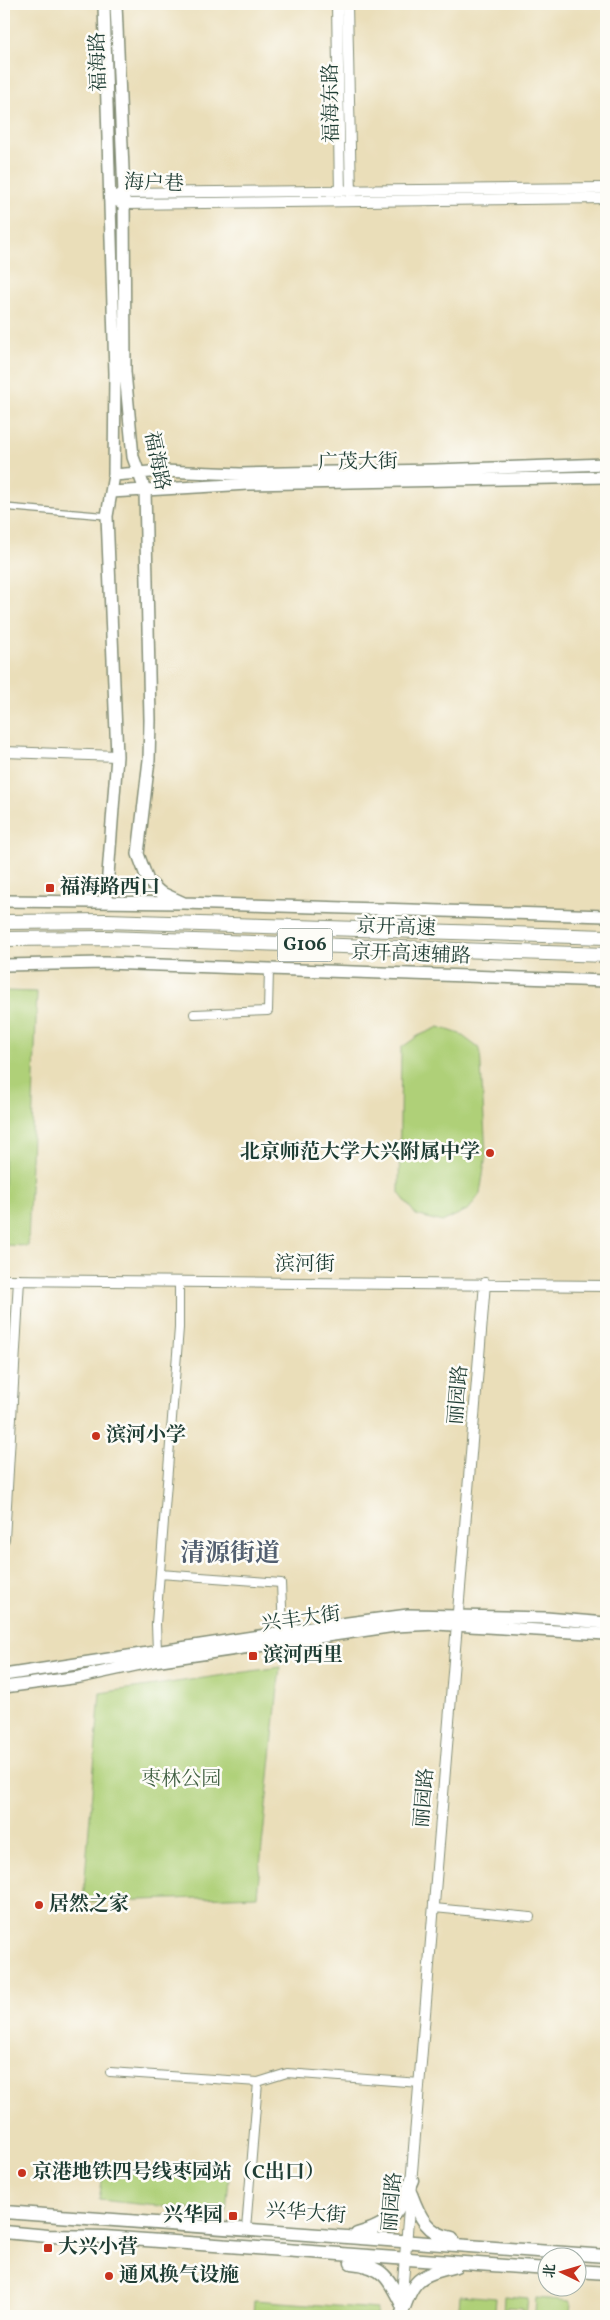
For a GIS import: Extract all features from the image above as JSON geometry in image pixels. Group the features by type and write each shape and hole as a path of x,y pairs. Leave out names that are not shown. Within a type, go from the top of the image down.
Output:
{"highway":[{"name":"京开高速","path":"4,922 107,921 606,937"},
{"name":"京开高速","path":"4,939 106,938 606,955"}],"main road":[{"name":"福海路","path":"104,4 116,373 114,474 107,516 117,756 106,901"},
{"name":"福海路","path":"116,4 124,198 125,372 133,457 145,490 150,727 149,760 138,854 148,881 160,892 184,903"},
{"name":"广茂大街","path":"114,474 162,471 240,474 606,464"},
{"name":"广茂大街","path":"110,492 248,484 604,478"},
{"path":"4,901 106,901 606,916"},
{"name":"京开高速辅路","path":"4,964 105,963 606,981"},
{"name":"兴丰大街","path":"4,1674 408,1615 606,1634"},
{"name":"兴丰大街","path":"4,1687 80,1676 154,1661 395,1626 457,1620 606,1623"},
{"path":"349,2236 385,2224 400,2207 412,2180"},
{"path":"411,2194 428,2228 443,2236 460,2239 476,2246"},
{"path":"4,2208 21,2214"},
{"name":"兴华大街","path":"4,2212 408,2240 606,2256"},
{"name":"兴华大街","path":"6,2233 104,2237 538,2268"},
{"path":"324,2253 340,2262 374,2267 385,2275 401,2313"},
{"path":"401,2313 416,2282 439,2271 466,2263"},
{"path":"588,2272 606,2274"}],"street":[{"name":"福海东路","path":"337,4 340,201"},
{"name":"福海东路","path":"347,4 351,202"},
{"name":"海户巷","path":"124,198 340,190 606,188"},
{"name":"海户巷","path":"109,198 351,202 606,198"},
{"path":"4,508 107,516"},
{"path":"4,752 117,756"},
{"path":"194,1014 268,1011 270,969"},
{"name":"滨河街","path":"4,1280 485,1283 606,1286"},
{"path":"4,1539 19,1280"},
{"path":"157,1651 156,1624 179,1328 179,1281"},
{"name":"丽园路","path":"401,2313 485,1283"},
{"path":"160,1574 281,1583 283,1632"},
{"path":"434,1908 530,1917"},
{"path":"110,2072 258,2082 287,2073 420,2083"},
{"path":"246,2229 258,2082"}],"green space":[{"path":"4,991 37,992 28,1246 4,1245"},
{"path":"439,1027 460,1034 480,1049 486,1155 480,1194 469,1209 442,1222 416,1215 399,1193 401,1048 418,1036"},
{"name":"枣林公园","path":"280,1667 257,1896 83,1902 100,1693"},
{"path":"104,2169 229,2177 226,2213 99,2200"},
{"path":"460,2295 496,2298 495,2311 459,2308"},
{"path":"504,2296 528,2298 526,2316 522,2316 523,2308 507,2307 506,2316 503,2316"},
{"path":"536,2298 571,2301 570,2316 535,2314"},
{"path":"254,2300 377,2309 376,2316 253,2316"}],"place":[{"name":"福海路西口","path":"50,888"},
{"name":"北京师范大学大兴附属中学","path":"490,1153"},
{"name":"滨河小学","path":"96,1436"},
{"name":"滨河西里","path":"253,1656"},
{"name":"居然之家","path":"39,1905"},
{"name":"京港地铁四号线枣园站（C出口）","path":"22,2173"},
{"name":"兴华园","path":"233,2216"},
{"name":"大兴小营","path":"48,2248"},
{"name":"通风换气设施","path":"109,2276"}],"district":[{"name":"清源街道","path":"230,1554"}]}
